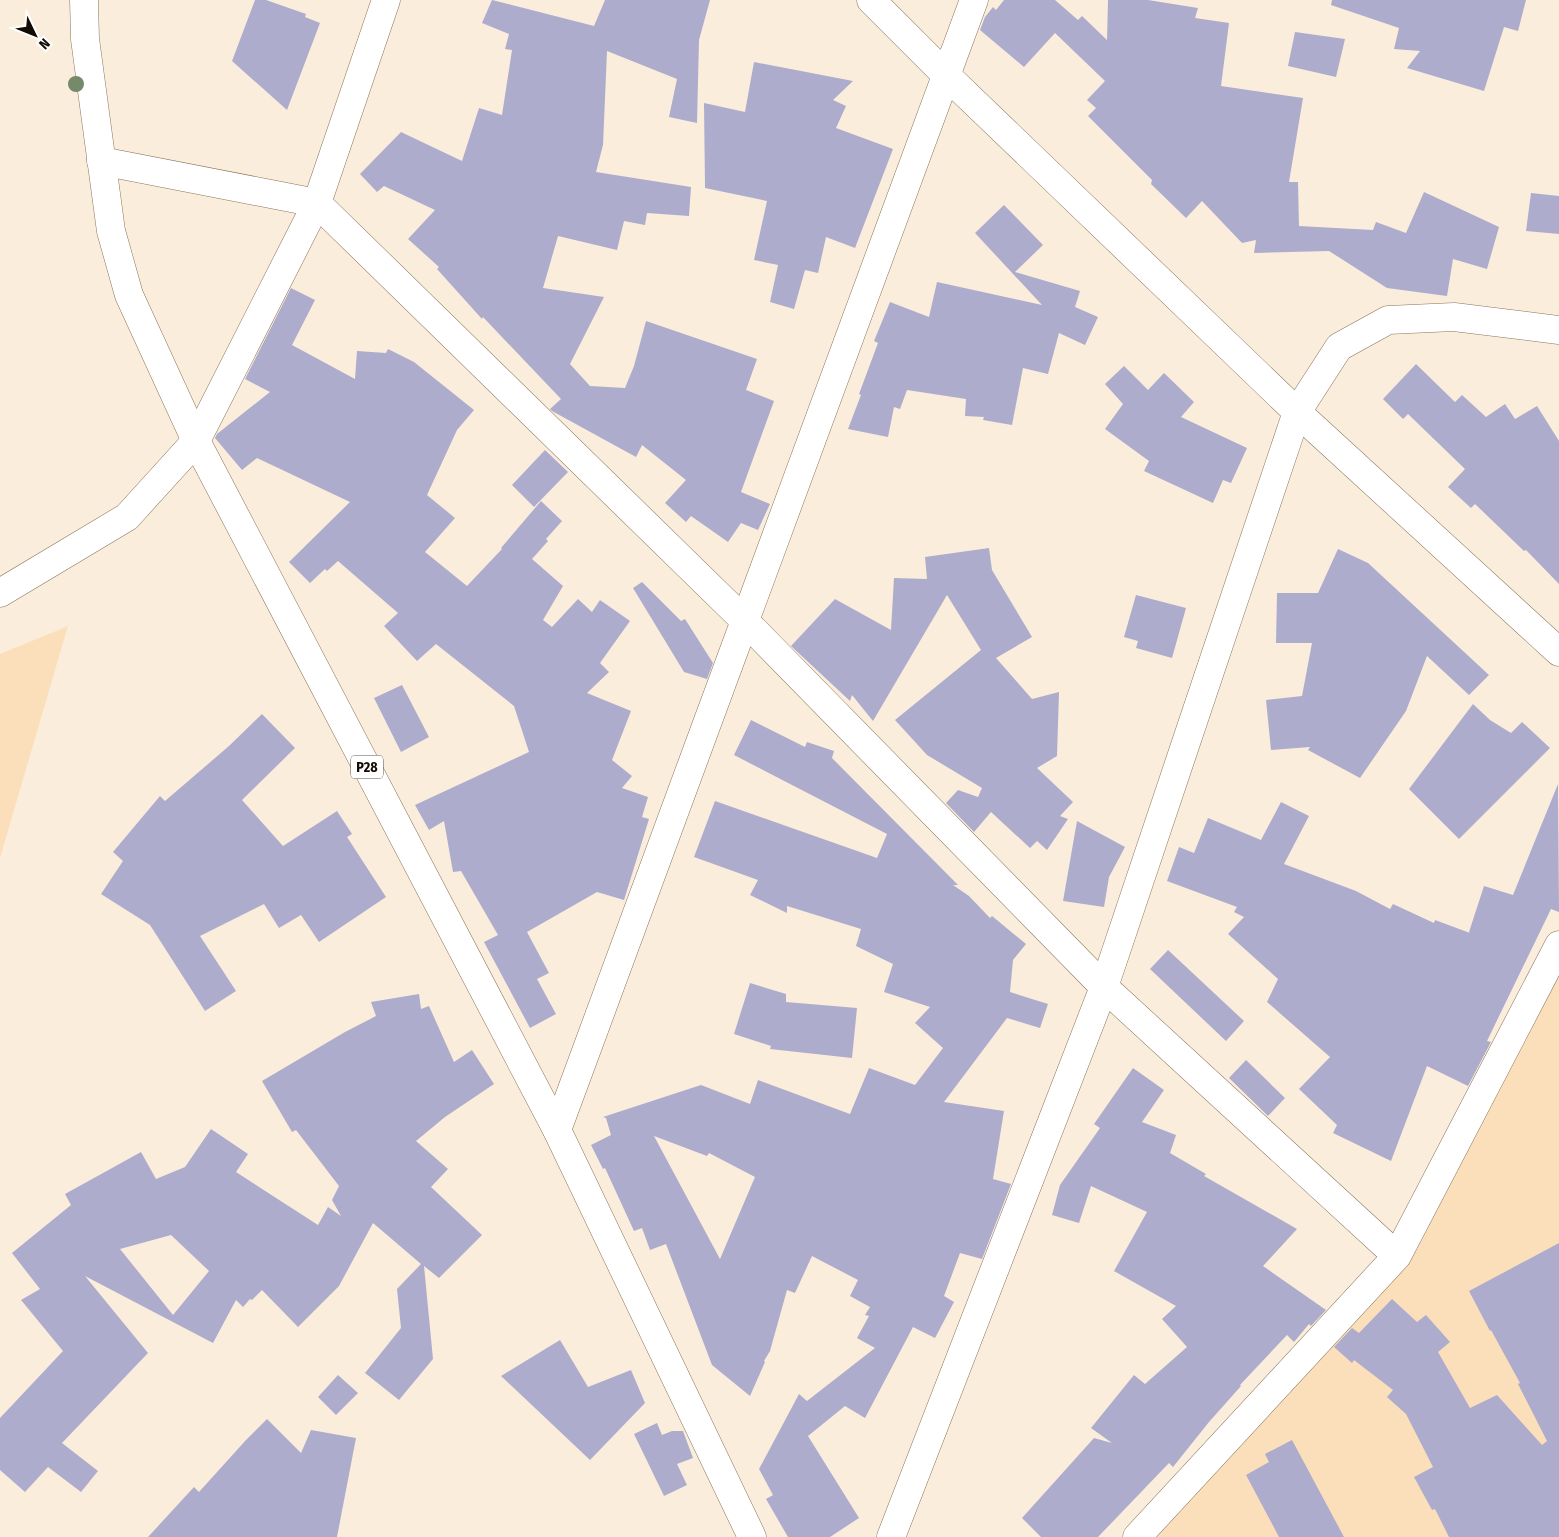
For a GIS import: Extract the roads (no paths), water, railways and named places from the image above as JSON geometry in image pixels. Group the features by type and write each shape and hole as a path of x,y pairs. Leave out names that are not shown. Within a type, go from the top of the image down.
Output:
{"street":[{"name":"P28","path":"84,0 85,39 111,231 129,295 196,441 557,1130 752,1537"},
{"path":"0,593 127,517 196,441 317,203 386,0"},
{"path":"871,0 947,76 1297,412 1559,652"},
{"path":"557,1130 974,0"},
{"path":"101,161 317,203 745,621 1104,987 1396,1256"},
{"path":"892,1537 1104,987 1297,412 1339,347 1388,320 1454,317 1559,330"},
{"path":"1137,1537 1396,1256 1559,944"}]}
